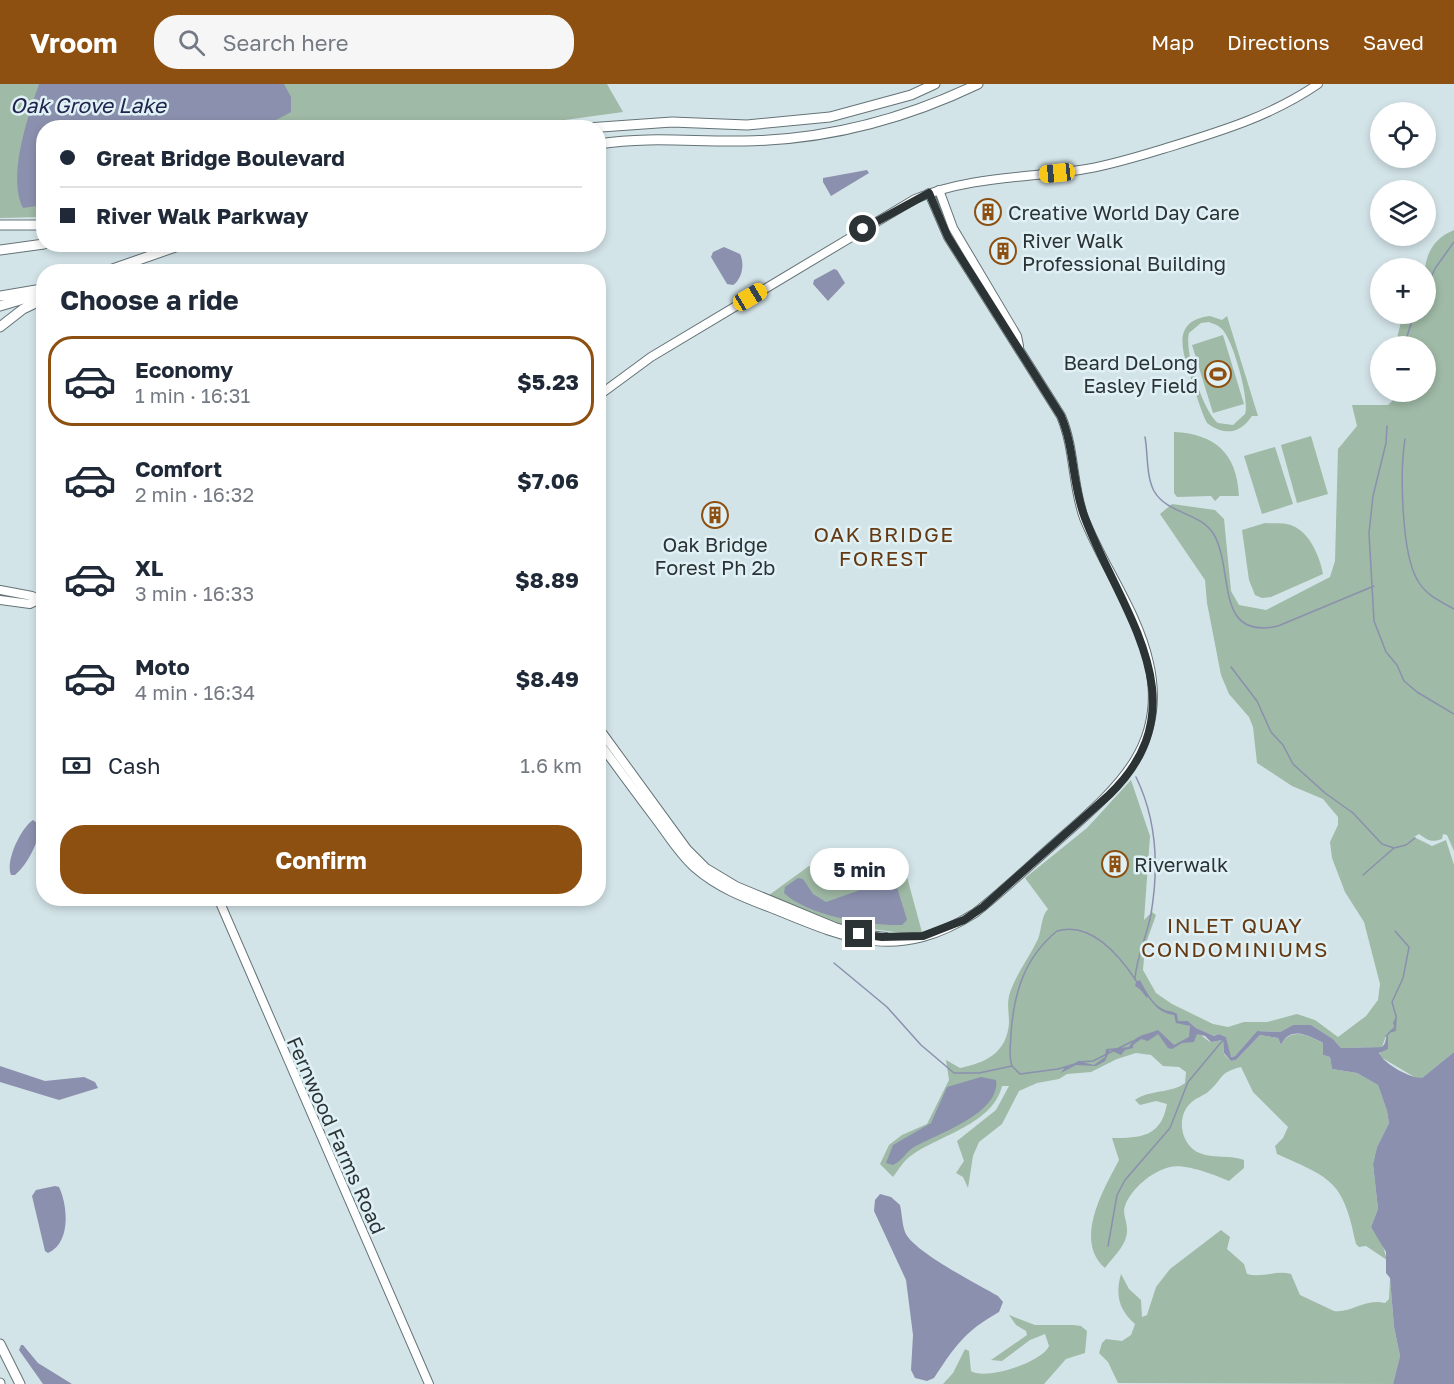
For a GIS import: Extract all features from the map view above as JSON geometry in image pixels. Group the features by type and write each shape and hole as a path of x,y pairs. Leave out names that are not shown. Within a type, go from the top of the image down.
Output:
{"highway":[{"path":"606,127 672,122 747,125 830,117 911,95 935,84"},
{"path":"606,143 657,138 775,140 837,131 906,114 945,100 978,84"},
{"path":"0,225 36,225"},
{"path":"0,250 36,245"},
{"path":"127,264 161,252"},
{"path":"0,296 36,292"},
{"path":"0,306 36,294"},
{"path":"0,327 23,309 36,303"},
{"path":"0,1344 20,1384"}],"main road":[{"path":"606,390 651,357 882,217 929,193 979,181 1086,169 1130,159 1245,124 1273,112 1318,84"},
{"path":"0,590 36,598"},
{"path":"0,600 30,604 36,602"}],"street":[{"path":"939,190 953,228 1017,336 1020,347"},
{"path":"606,752 686,859 725,889 848,938 884,943 923,936 953,926 983,907 1112,793 1138,756 1151,714 1152,683 1145,649 1084,517 1065,426 1057,406 1020,347 1011,339 948,237 929,193"},
{"path":"606,738 687,849 706,868 724,880 851,932 882,937 923,936"},
{"name":"Fernwood Farms Road","path":"221,906 429,1384"}],"green space":[{"path":"0,84 607,84 623,112 565,120 36,120 36,217 0,218"},
{"path":"1454,230 1454,851 1447,835 1443,834 1442,839 1435,841 1419,834 1414,837 1432,846 1446,840 1454,865 1454,1052 1422,1078 1416,1078 1379,1056 1381,1051 1388,1048 1387,1033 1382,1047 1341,1048 1333,1039 1311,1025 1293,1025 1280,1032 1257,1031 1235,1056 1230,1057 1226,1037 1219,1034 1214,1036 1196,1028 1188,1021 1183,1021 1210,1042 1223,1040 1224,1054 1231,1061 1236,1060 1260,1035 1278,1038 1281,1045 1290,1036 1300,1034 1323,1043 1323,1055 1330,1057 1332,1069 1357,1073 1378,1085 1389,1123 1377,1147 1373,1164 1378,1209 1371,1227 1382,1243 1387,1260 1366,1246 1359,1247 1356,1244 1346,1207 1333,1185 1311,1170 1277,1154 1275,1146 1283,1138 1288,1127 1253,1092 1241,1067 1225,1074 1206,1094 1188,1106 1184,1112 1182,1126 1185,1139 1194,1150 1205,1155 1244,1160 1244,1168 1229,1181 1200,1170 1176,1166 1163,1169 1149,1177 1137,1187 1128,1200 1124,1209 1127,1229 1125,1240 1105,1268 1096,1257 1091,1229 1094,1214 1119,1160 1112,1138 1141,1136 1155,1129 1164,1115 1167,1104 1156,1101 1140,1105 1135,1100 1147,1094 1173,1089 1185,1083 1186,1072 1179,1067 1163,1066 1151,1055 1136,1053 1117,1059 1091,1072 1067,1074 1059,1079 1037,1083 1019,1091 1002,1124 979,1142 973,1156 968,1188 963,1177 956,1173 964,1161 957,1141 996,1110 1009,1086 1002,1086 997,1099 988,1110 964,1127 912,1155 893,1177 880,1164 889,1145 902,1135 927,1124 949,1080 946,1060 960,1068 969,1066 993,1055 1004,1042 1009,1023 1009,996 1018,974 1038,939 1048,909 1025,878 1087,828 1131,780 1150,836 1144,920 1152,912 1156,915 1145,946 1143,970 1156,993 1172,1004 1213,1024 1228,1027 1244,1022 1267,1022 1297,1014 1315,1020 1338,1037 1366,1016 1378,1000 1380,984 1364,922 1345,892 1332,858 1330,842 1338,825 1338,817 1323,799 1292,786 1257,763 1253,727 1249,717 1229,694 1221,675 1207,603 1205,580 1160,514 1172,504 1215,510 1224,519 1231,591 1239,605 1266,610 1330,577 1335,561 1338,449 1357,426 1352,405 1436,402 1436,336 1398,336 1400,324 1436,324 1436,258 1428,258 1433,246 1436,246 1442,237"},
{"path":"1210,316 1222,320 1227,316 1258,416 1252,416 1237,430 1226,431 1213,427 1207,423 1200,407 1185,358 1182,339 1189,324 1197,319","holes":["1209,322 1220,328 1226,335 1243,384 1245,414 1233,425 1218,423 1212,417 1206,407 1192,366 1189,353 1189,333 1201,323"]},
{"name":"Beard DeLong Easley Field","path":"1223,335 1244,404 1213,413 1192,345"},
{"path":"1174,432 1202,437 1222,449 1234,469 1239,496 1220,496 1215,501 1211,496 1177,497 1174,493"},
{"path":"1311,436 1328,494 1297,503 1281,445"},
{"path":"1275,447 1293,504 1262,514 1244,456"},
{"path":"1265,523 1290,525 1299,529 1317,553 1323,574 1271,597 1262,598 1255,595 1249,580 1242,530"},
{"path":"809,866 907,877 923,936 836,924 765,898"},
{"path":"1221,1230 1230,1237 1227,1249 1244,1264 1247,1274 1291,1274 1300,1295 1334,1311 1347,1310 1371,1302 1385,1303 1389,1299 1390,1278 1394,1327 1400,1356 1393,1384 1118,1383 1108,1362 1099,1353 1106,1339 1122,1341 1131,1335 1135,1324 1125,1313 1120,1302 1118,1289 1121,1274 1129,1289 1141,1300 1142,1317 1147,1315 1156,1287 1170,1269"},
{"path":"1009,1315 1035,1325 1081,1326 1087,1331 1085,1353 1066,1359 1044,1384 943,1384 953,1373 965,1349 969,1351 971,1371 988,1374 1025,1364 1044,1352 1049,1346 1045,1334 1030,1340 1002,1361 991,1360 1027,1335 1026,1331 1016,1325"}],"water":[{"name":"Oak Grove Lake","path":"39,84 284,84 291,97 291,112 276,120 36,120 36,206 23,208 17,180 25,129"},
{"path":"867,170 869,173 831,196 823,182 823,178"},
{"path":"724,247 740,254 742,258 740,275 733,285 727,284 711,257 713,252"},
{"path":"834,269 845,283 828,301 813,284 814,280"},
{"path":"33,820 36,822 35,845 24,865 15,875 11,875 10,862 15,845"},
{"path":"798,878 803,879 813,894 826,902 886,881 896,884 907,920 902,925 873,924 840,918 808,908 784,893 785,887"},
{"path":"1140,980 1155,1004 1177,1014 1178,1021 1188,1021 1196,1028 1214,1036 1219,1034 1226,1037 1231,1057 1235,1056 1257,1031 1280,1032 1293,1025 1311,1025 1333,1039 1341,1048 1382,1047 1388,1033 1388,1049 1379,1053 1382,1057 1404,1073 1422,1078 1454,1052 1454,1384 1393,1384 1400,1356 1394,1327 1390,1278 1386,1273 1386,1252 1371,1227 1378,1209 1373,1164 1377,1147 1389,1123 1378,1085 1357,1073 1332,1069 1330,1057 1323,1055 1323,1043 1300,1034 1290,1035 1281,1045 1278,1038 1260,1035 1236,1060 1231,1061 1224,1053 1223,1040 1211,1042 1205,1036 1197,1034 1194,1042 1182,1043 1172,1049 1168,1048 1158,1034 1148,1041 1141,1039 1133,1045 1133,1048 1125,1050 1121,1055 1110,1050 1105,1061 1096,1066 1076,1065 1061,1073 1065,1067 1078,1061 1094,1065 1105,1057 1106,1049 1129,1047 1138,1037 1158,1030 1174,1045 1189,1037 1190,1026 1176,1023 1174,1015 1156,1007 1135,986"},
{"path":"1397,1014 1396,1031 1388,1033 1395,1029 1393,1023"},
{"path":"0,1066 45,1081 84,1077 95,1082 98,1088 59,1100 0,1082"},
{"path":"981,1077 996,1080 995,1092 989,1103 966,1121 914,1147 893,1165 886,1163 893,1145 931,1123 947,1087"},
{"path":"59,1187 62,1195 66,1223 61,1241 48,1253 45,1251 32,1196 36,1190"},
{"path":"880,1194 891,1197 900,1205 903,1226 910,1240 932,1258 998,1296 1003,1302 999,1312 969,1333 955,1348 934,1378 927,1381 915,1378 911,1370 913,1335 906,1280 874,1211 875,1200"},
{"path":"21,1345 38,1363 72,1384 43,1384 19,1350"}],"waterway":[{"path":"1436,267 1454,242"},
{"path":"1407,336 1411,324"},
{"path":"1387,426 1386,443 1373,496 1369,533 1374,621 1386,652 1397,665 1404,681 1417,692 1454,714"},
{"path":"1145,437 1148,472 1154,491 1167,504 1200,521 1213,533 1223,564 1229,598 1235,612 1244,623 1257,628 1278,626 1374,586"},
{"path":"1405,439 1403,512 1412,568 1425,590 1454,609"},
{"path":"1231,667 1257,701 1271,732 1283,745 1293,764 1325,793 1353,813 1382,844 1394,848"},
{"path":"1135,978 1151,914 1155,879 1152,827 1136,777"},
{"path":"1363,875 1394,848 1406,845 1415,838"},
{"path":"1075,1064 1058,1069 1020,1074 1012,1066 1010,1058 1012,1018 1018,990 1036,953 1057,931 1070,929 1081,931 1093,936 1113,952 1137,982"},
{"path":"1395,931 1409,947 1403,978 1392,1002 1396,1016"},
{"path":"834,963 887,1007 921,1045 954,1073 979,1073 1012,1066"},
{"path":"1141,989 1147,997"},
{"path":"1386,1036 1395,1027"},
{"path":"1108,1246 1117,1195 1125,1180 1170,1128 1188,1082 1223,1040"},
{"path":"1079,1062 1093,1061 1133,1041"}],"place":[{"name":"Creative World Day Care","path":"988,212"},
{"name":"River Walk Professional Building","path":"1003,251"},
{"name":"Beard DeLong Easley Field","path":"1218,374"},
{"name":"Oak Bridge Forest Ph 2b","path":"715,515"},
{"name":"Riverwalk","path":"1115,864"}],"district":[{"name":"OAK BRIDGE FOREST","path":"884,546"},
{"name":"INLET QUAY CONDOMINIUMS","path":"1235,937"}],"route":[{"path":"859,934 882,937 923,936 953,926 983,907 1124,779 1144,744 1149,729 1153,700 1151,674 1145,649 1086,522 1079,501 1071,445 1057,406 1020,347 1011,339 948,237 929,193 863,229"}]}
